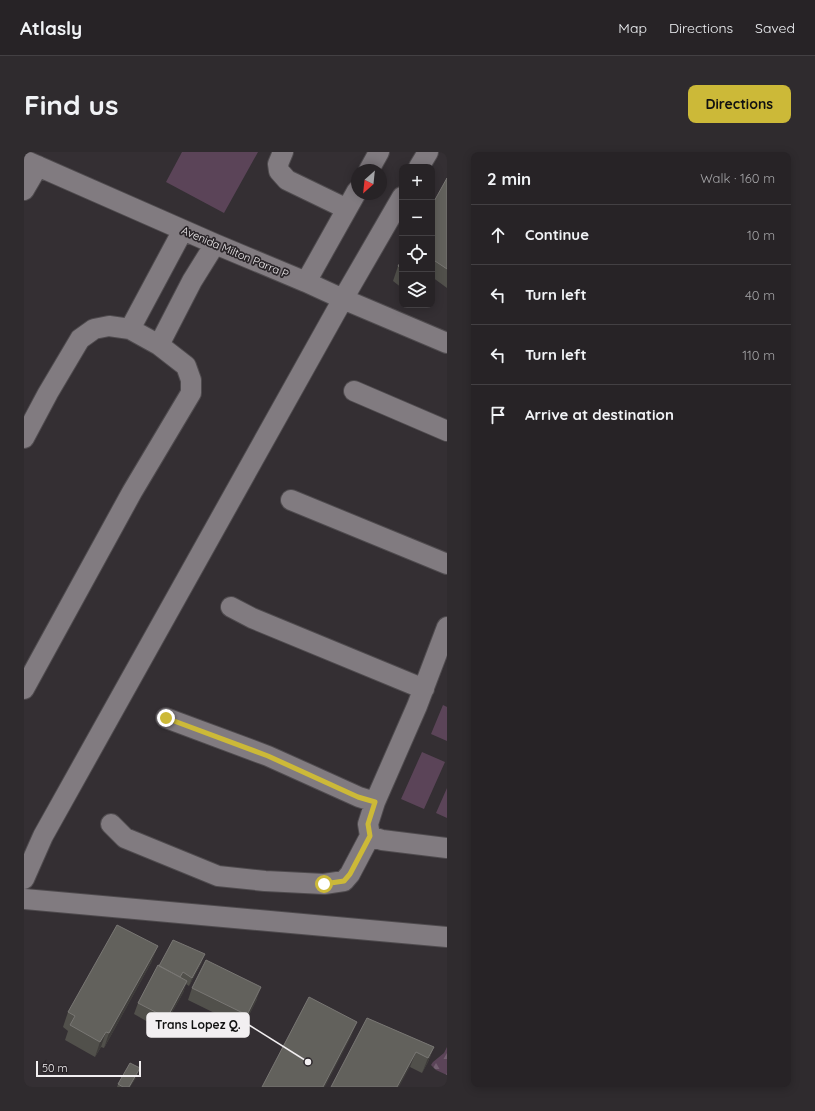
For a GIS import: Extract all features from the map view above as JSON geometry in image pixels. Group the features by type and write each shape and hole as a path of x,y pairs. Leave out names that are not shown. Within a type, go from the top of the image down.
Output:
{"street":[{"path":"283,152 278,164 279,171 287,180 347,208"},
{"path":"372,164 379,152"},
{"path":"421,164 428,152"},
{"path":"24,190 31,163"},
{"name":"Avenida Milton Parra P","path":"31,163 182,230 447,343"},
{"path":"306,282 352,200"},
{"path":"25,875 43,836 343,299 400,200"},
{"path":"130,328 182,230"},
{"path":"159,345 192,281 215,244"},
{"path":"24,438 48,393 80,339 94,329 109,326 130,328 159,345 186,366 191,380 191,393 132,492 24,689"},
{"path":"354,391 447,431"},
{"path":"290,500 447,564"},
{"path":"231,607 252,618 424,689"},
{"path":"111,824 125,838 218,876 265,881 324,884 344,881 350,874 370,836 368,824 375,802 424,689 447,627"},
{"path":"166,718 268,756 358,797 375,802"},
{"path":"370,836 382,840 447,848"},
{"path":"24,899 447,937"}],"green space":[{"path":"182,152 258,152 224,213 166,182"},
{"path":"443,705 447,707 447,741 431,734"},
{"path":"422,752 445,762 424,809 401,799"},
{"path":"447,788 447,818 436,813"},
{"path":"447,1047 447,1075 436,1070 431,1065 444,1053"}],"building":[{"path":"447,178 447,269 435,261 435,200"},
{"path":"117,925 158,946 109,1033 106,1032 100,1042 70,1025 75,1016 68,1012"},
{"path":"173,940 205,954 192,978 183,972 180,977 159,966"},
{"path":"206,960 261,987 247,1015 192,988"},
{"path":"158,965 187,981 167,1018 138,1003"},
{"path":"309,997 357,1022 323,1087 262,1087"},
{"path":"367,1018 434,1047 428,1058 416,1052 397,1087 331,1087"},
{"path":"130,1063 140,1068 129,1087 123,1087 118,1084"}],"place":[{"name":"Trans Lopez Q.","path":"308,1062"}],"route":[{"path":"166,718 268,756 358,797 375,802 368,824 370,836 350,874 344,881 324,884"}]}
